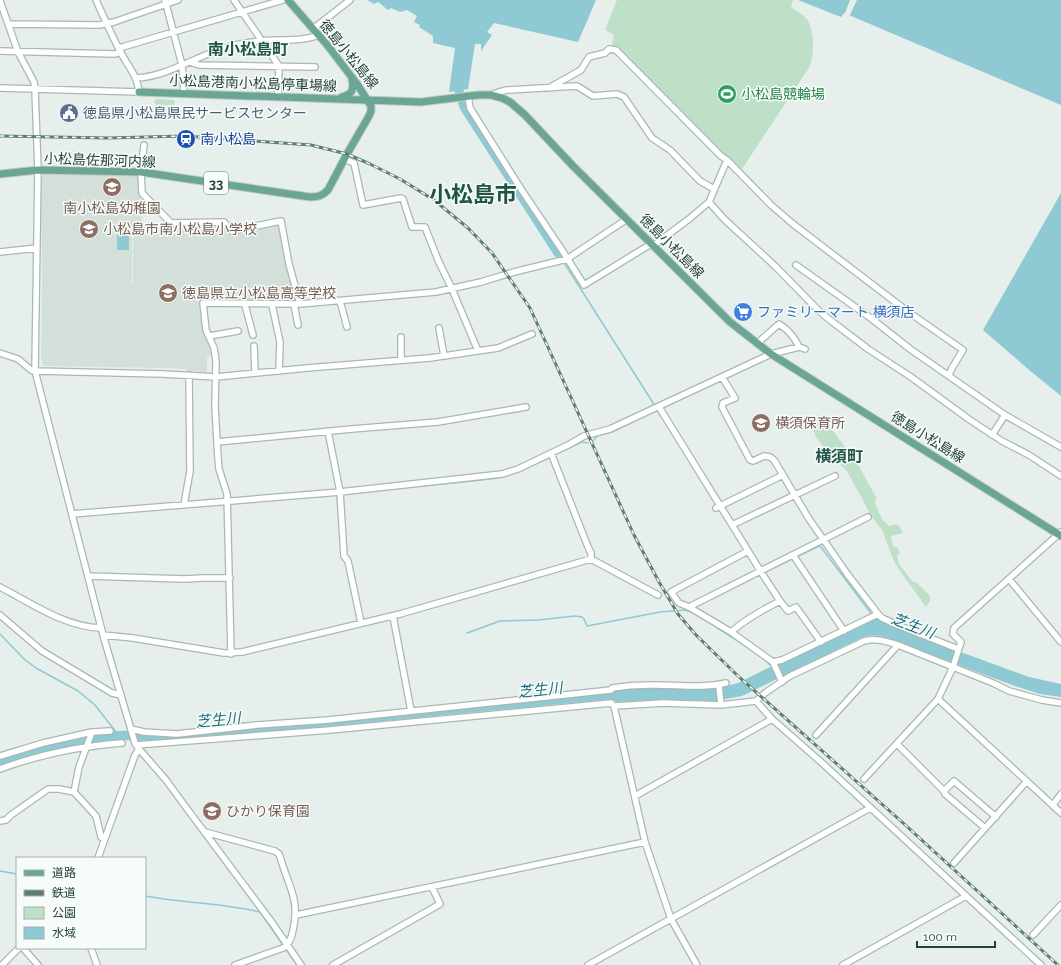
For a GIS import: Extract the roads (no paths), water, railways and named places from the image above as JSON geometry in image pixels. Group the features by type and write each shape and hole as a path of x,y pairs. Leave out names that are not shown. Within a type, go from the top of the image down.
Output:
{"main road":[{"name":"徳島小松島線","path":"288,0 328,46 367,100 421,102 467,96 491,95 510,102 525,115 573,166 730,322 758,344 771,354 1060,534"},
{"path":"338,98 351,93 353,86 352,78"},
{"name":"小松島港南小松島停車場線","path":"139,92 367,100"},
{"path":"367,100 371,106 369,116"},
{"name":"小松島佐那河内線","path":"0,174 38,170 141,172 317,197 323,195 328,190 369,116 376,107 387,101"}],"street":[{"path":"0,0 18,52 34,82 35,89 38,170 35,371 101,628 132,730 136,749 98,857"},
{"path":"0,88 139,92 136,78 120,50 96,0"},
{"path":"9,24 107,24 165,2 178,0"},
{"path":"234,0 279,66 278,97"},
{"path":"0,51 115,54 120,50 173,32 243,13 283,0"},
{"path":"136,78 144,78 154,75 217,50 244,43 311,38 350,0"},
{"path":"165,2 182,65 184,93"},
{"path":"549,88 581,70 589,57 605,53 609,49 616,50 771,205 793,224 907,311 963,350 949,375"},
{"path":"190,62 199,65 315,67"},
{"path":"491,95 508,90 577,86 593,96 617,94 624,97 652,138 670,150 700,181 714,189"},
{"path":"467,96 470,108 584,285 652,245 689,220 709,202 727,160"},
{"path":"144,144 141,172 142,193 171,223 224,222 231,231 281,221 297,304 298,325"},
{"path":"344,159 354,163 363,206 398,198 403,199 412,226 425,227 478,351"},
{"path":"709,202 724,219 776,266 819,311 868,349 911,377 992,435 1029,455 1061,476"},
{"path":"231,654 227,502 219,470 215,407 216,360 214,348 206,330 203,303 245,305 297,304 436,292 452,289 566,259 627,219"},
{"path":"0,252 36,248"},
{"path":"796,265 1005,415 1061,447"},
{"path":"340,301 347,327"},
{"path":"245,305 253,334"},
{"path":"272,305 280,342 279,371"},
{"path":"758,344 779,324 798,347"},
{"path":"439,328 444,356"},
{"path":"209,336 238,331"},
{"path":"0,353 18,358 30,370 35,371 216,377 444,356 498,348 532,334"},
{"path":"401,337 401,360"},
{"path":"254,346 255,373"},
{"path":"72,514 340,494 502,474 552,455 584,436 610,429 771,354 798,347 805,349"},
{"path":"184,505 190,471 189,375"},
{"path":"722,377 735,398 723,403 722,407 750,460 753,461 764,456 770,457 774,460 794,495 823,540 875,616 958,650"},
{"path":"217,442 438,422 526,407"},
{"path":"657,408 723,515 780,601 788,610 796,607 821,642"},
{"path":"992,435 1005,415"},
{"path":"328,431 340,494 344,556 348,561 361,623"},
{"path":"552,455 591,553 592,559"},
{"path":"719,507 783,475"},
{"path":"732,528 794,495 835,476"},
{"path":"689,607 794,557 868,517"},
{"path":"864,779 938,699 953,666 961,642 953,634 954,628 1060,534"},
{"path":"747,552 671,592 679,603 689,607 731,632 774,663 782,680"},
{"path":"794,557 844,631"},
{"path":"103,635 133,638 231,654 393,616 592,559 658,595"},
{"path":"88,576 177,579 230,578"},
{"path":"1009,579 1061,642"},
{"path":"0,587 38,608 68,621 101,628"},
{"path":"731,632 762,610 780,601"},
{"path":"0,615 42,651 112,693 121,695"},
{"path":"393,616 411,711"},
{"path":"774,663 875,616"},
{"path":"136,749 611,703 614,706 664,703 721,703 756,701 782,680 864,641 873,639 884,640 953,666 1009,691 1042,700 1061,703"},
{"path":"816,735 898,645"},
{"path":"132,730 177,734 606,691 621,687 649,685 719,686 726,683"},
{"path":"719,686 721,703"},
{"path":"938,699 1061,812"},
{"path":"756,701 772,719 1041,965"},
{"path":"614,706 645,842 671,919 697,965"},
{"path":"635,796 772,719"},
{"path":"0,756 43,743 91,733 110,731"},
{"path":"74,792 79,766 91,733"},
{"path":"0,770 47,755 87,747 122,743"},
{"path":"897,744 946,794 985,828"},
{"path":"136,749 166,780 205,832 285,946 301,965"},
{"path":"944,791 954,781 996,817"},
{"path":"954,863 1027,782"},
{"path":"0,821 6,820 48,789 59,789 74,792 96,816 101,837 105,838"},
{"path":"1053,805 1061,794"},
{"path":"588,965 870,808"},
{"path":"205,832 270,849 279,854 294,897 296,915 292,934 285,946 235,965"},
{"path":"296,915 645,842"},
{"path":"333,965 440,904 432,887"},
{"path":"843,965 966,896"},
{"path":"1033,935 1061,905"},
{"path":"2,965 18,949"},
{"path":"25,949 38,965"},
{"path":"91,949 97,965"}],"water":[{"path":"367,0 596,0 578,42 494,23 487,32 492,35 481,51 481,44 475,44 468,89 449,92 455,48 433,43 433,36 414,22 417,16 407,10 400,12 391,8 388,10 378,2 374,4"},
{"path":"798,0 1061,0 1061,105 844,13 841,17"},
{"path":"1061,193 1061,396 983,330"},
{"path":"117,229 129,229 129,250 117,250"},
{"path":"877,617 890,624 966,654 1029,677 1061,684 1061,697 1040,694 1015,686 887,638 872,636 863,637 742,696 715,701 652,700 617,702 612,699 291,730 152,741 122,740 76,747 0,766 0,759 74,737 105,732 131,731 166,735 613,689 651,687 723,687 738,683"}],"waterway":[{"path":"458,88 464,107 558,253"},
{"path":"558,253 561,258"},
{"path":"563,261 655,406"},
{"path":"657,410 680,445"},
{"path":"593,441 597,436 612,432 630,423"},
{"path":"554,455 582,442 588,443"},
{"path":"520,471 551,457"},
{"path":"363,492 498,478 516,472"},
{"path":"240,503 322,496"},
{"path":"763,573 819,546 873,616"},
{"path":"467,633 500,621 538,620 575,616 582,617 587,626 660,612 685,610 694,613"},
{"path":"716,627 755,652"},
{"path":"0,634 24,659 36,668 78,691 95,705 116,732"},
{"path":"764,659 773,668"},
{"path":"0,871 16,874"},
{"path":"146,896 260,912 283,945"},
{"path":"285,948 297,965"}],"railway":[{"path":"0,136 108,138 185,136 311,145 347,154 370,164 400,179 434,200 468,228 492,253 530,308 634,535 678,614 696,635 738,676 902,822 1058,965"}],"place":[{"name":"小松島競輪場","path":"727,94"},
{"name":"徳島県小松島県民サービスセンター","path":"69,113"},
{"name":"南小松島","path":"186,139"},
{"name":"南小松島幼稚園","path":"112,187"},
{"name":"小松島市南小松島小学校","path":"89,229"},
{"name":"徳島県立小松島高等学校","path":"168,293"},
{"name":"ファミリーマート 横須店","path":"743,312"},
{"name":"横須保育所","path":"761,423"},
{"name":"ひかり保育園","path":"212,811"}],"district":[{"name":"南小松島町","path":"248,49"},
{"name":"小松島市","path":"473,194"},
{"name":"横須町","path":"839,456"}],"water label":[{"name":"芝生川","path":"913,626"},
{"name":"芝生川","path":"540,690"},
{"name":"芝生川","path":"218,720"}]}
